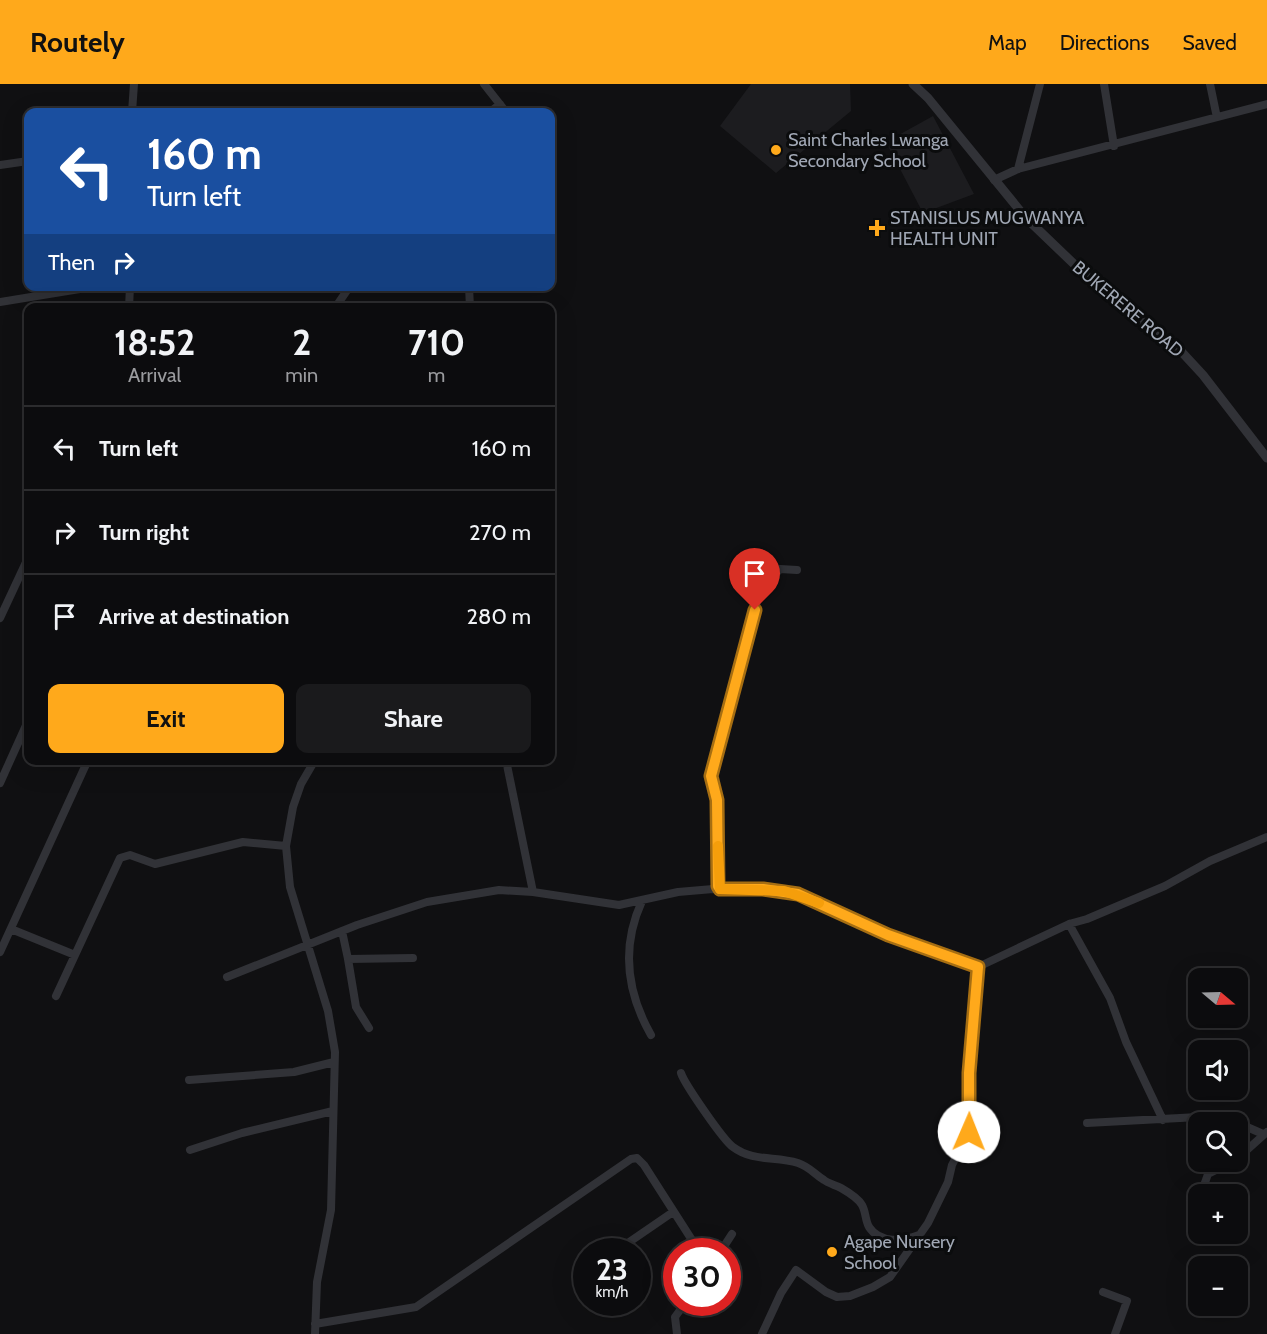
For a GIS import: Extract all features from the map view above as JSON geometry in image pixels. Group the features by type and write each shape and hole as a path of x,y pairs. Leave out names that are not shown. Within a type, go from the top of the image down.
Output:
{"street":[{"path":"132,108 134,84"},
{"path":"484,84 503,108"},
{"name":"BUKERERE ROAD","path":"913,84 928,98 1026,218 1078,268 1178,348 1203,375 1267,458"},
{"path":"1018,169 1040,84"},
{"path":"1104,84 1114,146"},
{"path":"1210,84 1216,113"},
{"path":"495,108 500,104"},
{"path":"994,180 1018,169 1114,146 1267,104"},
{"path":"0,165 24,161"},
{"path":"0,302 67,291"},
{"path":"0,618 24,567"},
{"path":"720,889 717,875 717,800 711,776 760,591 780,569 797,570"},
{"path":"0,783 24,730"},
{"path":"0,952 86,765"},
{"path":"312,765 301,784 292,807 286,846 290,887 328,1011 334,1062 331,1210 316,1282 315,1334"},
{"path":"507,765 533,892"},
{"path":"227,977 308,944 427,902 479,892 533,892 619,905 678,892 720,889 763,889 798,894 888,935 978,967 1069,924 1087,919 1165,886 1210,861 1267,837"},
{"path":"56,996 120,858 130,855 155,864 243,842 286,846"},
{"path":"642,901 630,933 628,976 633,999 651,1035"},
{"path":"1069,924 1110,998 1126,1042 1163,1120"},
{"path":"11,928 75,955"},
{"path":"342,932 356,1007 369,1028"},
{"path":"348,959 413,958"},
{"path":"762,1334 781,1293 796,1270 826,1293 837,1297 850,1296 873,1287 890,1277 938,1204 952,1165 969,1132 969,1073 978,967"},
{"path":"189,1080 294,1072 334,1062"},
{"path":"681,1073 722,1138 735,1149 753,1158 796,1162 811,1168 824,1180 857,1199 870,1228 876,1233 897,1242 919,1235"},
{"path":"190,1150 242,1133 333,1111"},
{"path":"1087,1123 1188,1118"},
{"path":"1248,1127 1265,1133 1248,1149"},
{"path":"315,1324 416,1307 631,1159 638,1158 644,1165 690,1238"},
{"path":"1204,1184 1208,1174 1212,1172"},
{"path":"635,1238 673,1212"},
{"path":"729,1238 732,1234"},
{"path":"1103,1292 1125,1299 1128,1303 1115,1334"},
{"path":"676,1316 677,1334"}],"shaded area":[{"name":"Saint Charles Lwanga Secondary School","path":"751,84 850,84 851,111 776,173 720,126"},
{"path":"933,116 974,194 923,213 886,142"}],"slow traffic":[{"path":"718,846 717,875 720,889 784,891 819,903"}],"place":[{"name":"Saint Charles Lwanga Secondary School","path":"776,150"},
{"name":"STANISLUS MUGWANYA HEALTH UNIT","path":"877,228"},
{"name":"Agape Nursery School","path":"832,1252"}],"route":[{"path":"755,610 711,776 717,800 718,886 720,889 763,889 798,894 888,935 978,967 969,1073 969,1132"}]}
